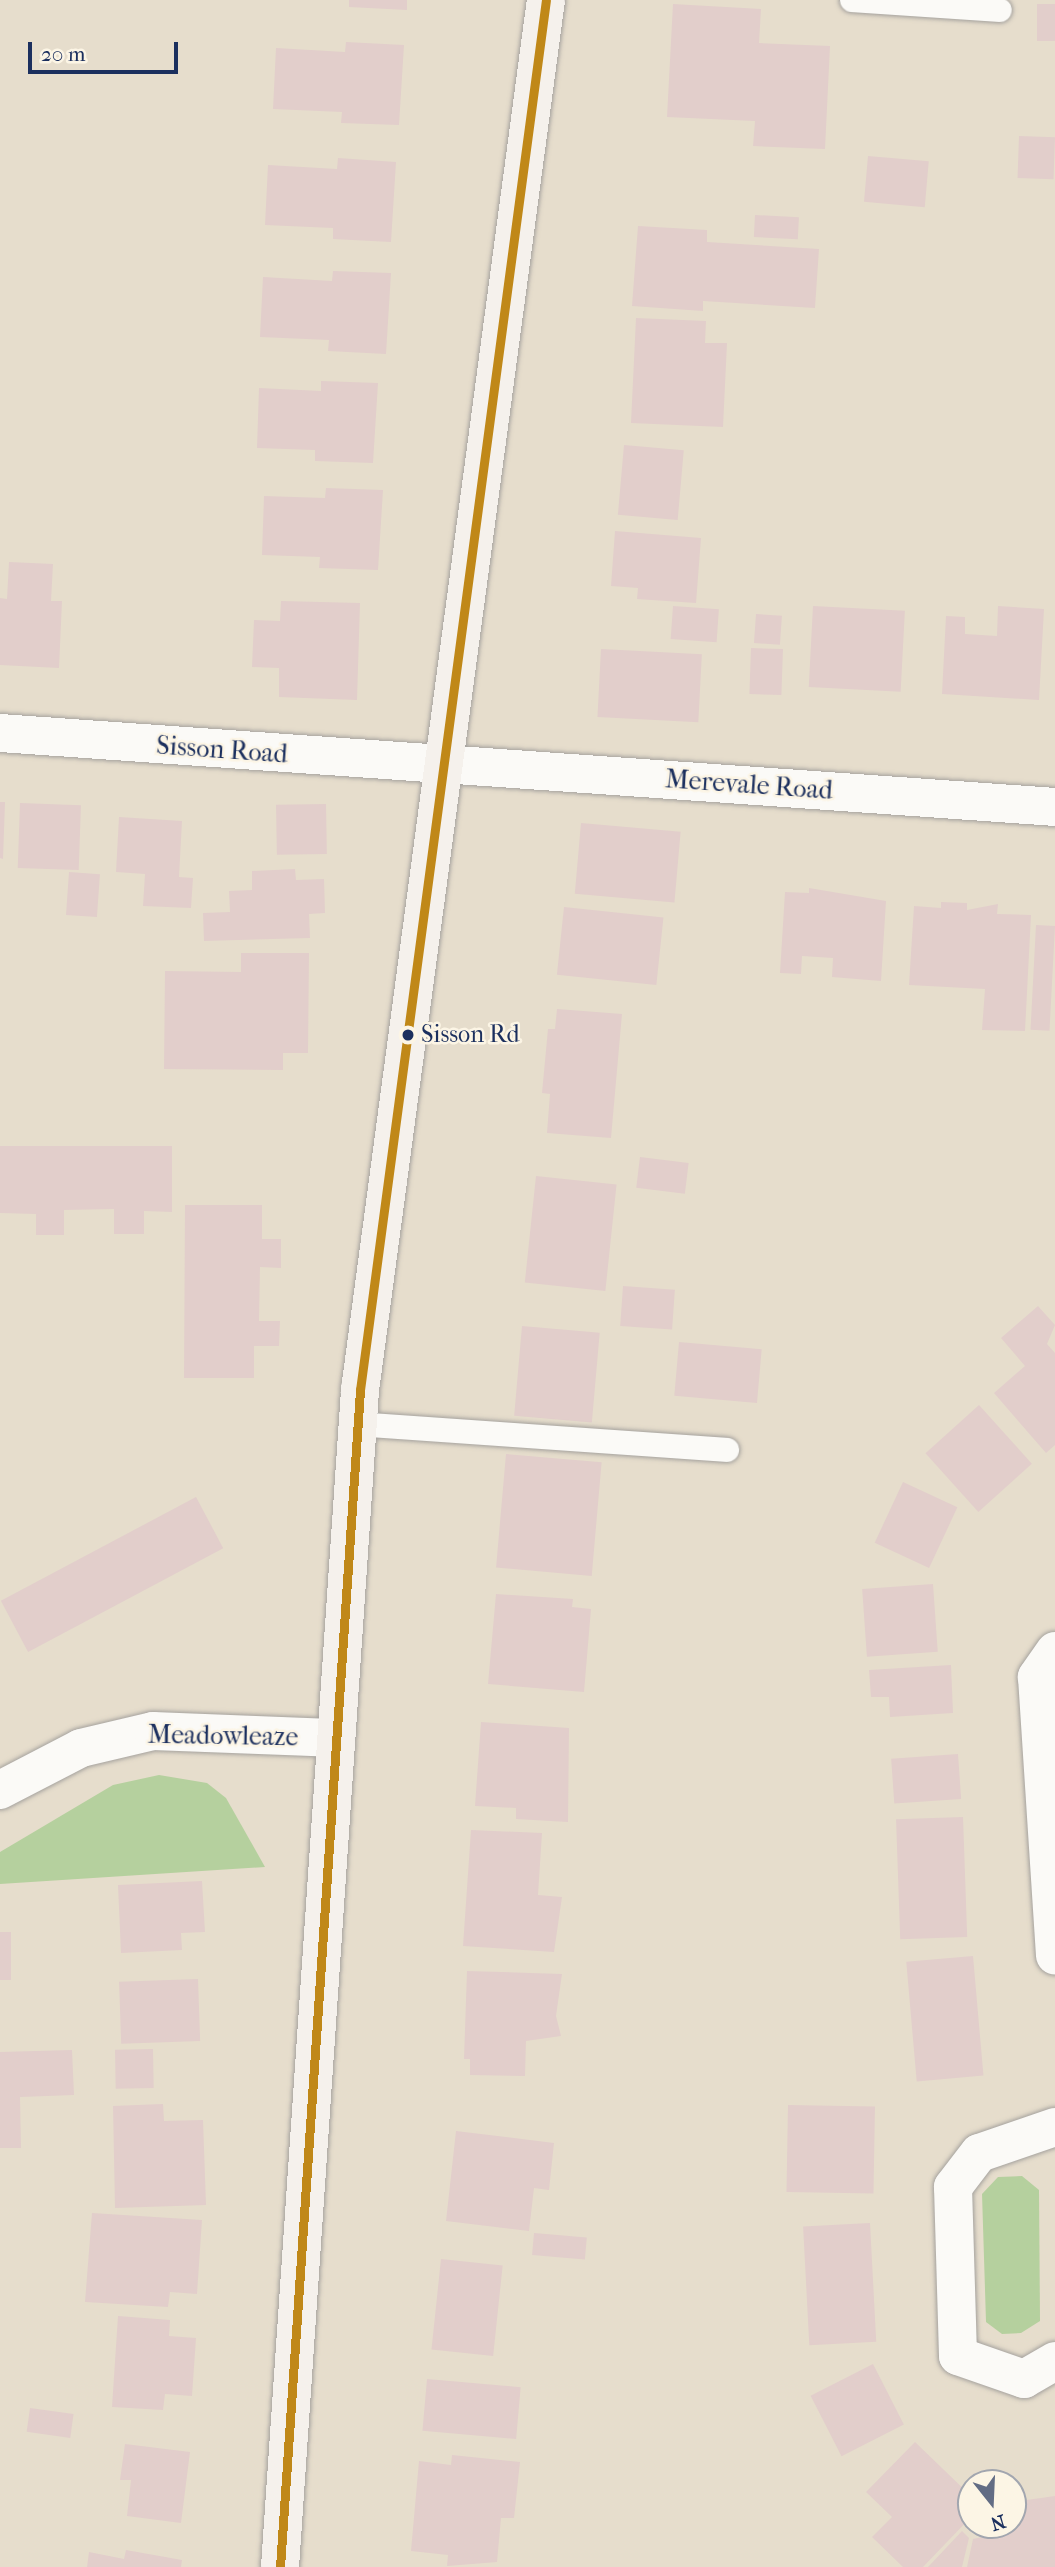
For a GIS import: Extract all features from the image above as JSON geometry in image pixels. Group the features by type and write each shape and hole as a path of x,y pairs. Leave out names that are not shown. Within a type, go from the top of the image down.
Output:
{"street":[{"path":"280,2567 332,1738 357,1424 546,0"},
{"name":"Sisson Road","path":"0,733 444,765"},
{"name":"Merevale Road","path":"444,765 1055,807"},
{"path":"1055,1651 1037,1677 1055,1955"},
{"name":"Meadowleaze","path":"0,1790 81,1748 153,1731 332,1738"},
{"path":"1055,2127 979,2153 953,2187 958,2356 1024,2379 1055,2361"}],"lane":[{"path":"852,0 999,10"},
{"path":"357,1424 727,1450"}],"green space":[{"path":"159,1775 207,1783 226,1798 265,1867 0,1884 0,1852 113,1785"},
{"path":"1022,2176 1039,2190 1040,2321 1021,2333 1002,2334 986,2322 982,2194 998,2177"}],"building":[{"path":"349,0 407,0 407,10 349,7"},
{"path":"673,4 761,9 759,43 830,46 825,149 753,146 755,121 667,117"},
{"path":"1037,4 1055,4 1055,41 1037,41"},
{"path":"346,42 404,45 399,125 341,123 342,112 273,109 276,48 345,52"},
{"path":"1019,136 1055,137 1054,179 1018,178"},
{"path":"868,156 929,161 925,207 864,202"},
{"path":"338,158 396,162 391,242 333,239 333,228 265,225 268,165 337,169"},
{"path":"755,215 799,217 798,239 754,237"},
{"path":"638,226 707,230 707,242 819,249 815,308 703,301 703,311 632,306"},
{"path":"333,271 391,273 386,354 328,351 329,340 260,337 263,277 332,281"},
{"path":"636,318 706,321 705,343 727,343 723,427 631,423"},
{"path":"321,381 378,383 373,463 315,461 315,450 257,448 259,388 321,391"},
{"path":"624,445 684,450 678,520 618,515"},
{"path":"326,488 383,490 378,570 319,568 320,557 262,555 264,496 325,498"},
{"path":"615,531 701,538 696,603 637,599 638,588 611,586"},
{"path":"9,562 53,564 51,601 62,601 59,668 0,665 0,598 7,599"},
{"path":"281,601 360,603 357,700 279,697 279,668 252,667 254,620 280,621"},
{"path":"673,606 719,609 717,642 671,639"},
{"path":"813,606 905,611 901,692 809,687"},
{"path":"998,606 1044,609 1039,700 942,694 946,616 965,617 965,634 997,636"},
{"path":"756,614 782,616 780,645 754,643"},
{"path":"751,648 783,649 781,695 749,694"},
{"path":"601,649 702,654 698,722 597,717"},
{"path":"0,802 5,802 3,859 0,858"},
{"path":"20,803 81,805 79,870 18,868"},
{"path":"326,804 327,854 277,855 276,805"},
{"path":"119,817 182,821 179,877 193,878 191,908 143,906 145,874 116,872"},
{"path":"581,823 681,832 674,902 575,894"},
{"path":"295,869 296,880 324,879 325,913 309,914 310,938 204,941 203,913 230,912 229,891 252,890 252,871"},
{"path":"69,872 100,874 97,917 66,915"},
{"path":"809,888 886,901 881,981 832,977 833,958 802,956 801,974 780,973 785,892 809,893"},
{"path":"941,902 967,903 967,910 998,904 997,914 1031,915 1025,1031 982,1030 985,989 909,985 914,906 941,908"},
{"path":"564,907 663,917 656,985 557,975"},
{"path":"1036,925 1055,926 1049,1031 1031,1030"},
{"path":"241,953 309,953 308,1053 283,1053 283,1070 164,1069 165,971 241,972"},
{"path":"557,1009 622,1014 611,1138 547,1133 550,1094 542,1093 548,1029 555,1029"},
{"path":"0,1146 172,1146 172,1212 144,1211 144,1234 114,1234 114,1209 64,1210 64,1235 36,1235 36,1214 0,1213"},
{"path":"640,1157 689,1163 685,1194 636,1188"},
{"path":"536,1176 617,1184 605,1291 525,1282"},
{"path":"185,1205 262,1205 262,1239 281,1239 281,1268 260,1267 259,1321 280,1321 279,1346 254,1346 254,1378 184,1378"},
{"path":"623,1286 675,1290 672,1330 620,1326"},
{"path":"1038,1306 1055,1325 1047,1344 1055,1353 1055,1445 1046,1453 994,1393 1025,1366 1001,1338"},
{"path":"522,1326 600,1333 592,1422 514,1416"},
{"path":"679,1342 762,1349 757,1403 674,1396"},
{"path":"979,1405 1032,1464 978,1512 925,1453"},
{"path":"506,1454 602,1462 592,1576 496,1568"},
{"path":"903,1482 957,1507 929,1568 875,1543"},
{"path":"196,1497 223,1548 28,1652 1,1601"},
{"path":"933,1584 938,1652 867,1657 862,1589"},
{"path":"496,1594 573,1599 572,1607 591,1609 584,1692 488,1684"},
{"path":"951,1665 953,1713 890,1717 889,1697 871,1697 869,1670"},
{"path":"481,1722 569,1728 568,1822 516,1819 516,1808 475,1806"},
{"path":"958,1754 961,1799 894,1804 891,1759"},
{"path":"963,1817 967,1937 900,1939 896,1819"},
{"path":"471,1830 542,1833 538,1895 562,1897 554,1952 463,1946"},
{"path":"202,1881 205,1932 181,1933 182,1950 121,1953 118,1885"},
{"path":"0,1932 11,1932 11,1980 0,1980"},
{"path":"973,1956 983,2076 917,2081 906,1962"},
{"path":"467,1971 562,1974 556,2016 561,2036 526,2041 525,2076 470,2075 470,2059 464,2059"},
{"path":"198,1979 200,2041 121,2044 119,1982"},
{"path":"153,2049 154,2088 116,2089 115,2050"},
{"path":"72,2050 74,2095 20,2097 21,2148 0,2148 0,2052"},
{"path":"163,2104 164,2121 203,2120 206,2205 115,2208 113,2106"},
{"path":"788,2105 875,2107 873,2194 786,2192"},
{"path":"456,2131 554,2143 549,2190 534,2188 529,2231 446,2221"},
{"path":"92,2213 202,2220 197,2294 170,2292 168,2307 85,2302"},
{"path":"870,2223 876,2342 809,2345 803,2227"},
{"path":"534,2233 587,2238 585,2260 532,2255"},
{"path":"441,2259 503,2265 493,2356 431,2350"},
{"path":"118,2316 170,2320 169,2336 196,2338 192,2396 165,2394 163,2410 112,2407"},
{"path":"873,2364 904,2425 842,2456 811,2396"},
{"path":"427,2379 521,2387 516,2439 422,2431"},
{"path":"30,2408 74,2414 70,2438 27,2432"},
{"path":"915,2442 957,2482 957,2532 923,2567 903,2567 872,2537 892,2517 866,2492"},
{"path":"125,2444 190,2452 181,2523 127,2516 131,2480 120,2480"},
{"path":"452,2455 520,2462 514,2518 501,2518 497,2562 447,2566 448,2555 411,2551 419,2461 451,2465"},
{"path":"1055,2496 1055,2567 967,2567 973,2539 1027,2539 1027,2500"},
{"path":"957,2536 957,2539 969,2539 962,2567 928,2567"},
{"path":"126,2550 182,2560 181,2567 87,2567 89,2552 124,2559"}],"transit line":[{"path":"280,2567 360,1390 546,0"}],"place":[{"name":"Sisson Rd","path":"408,1035"}]}
